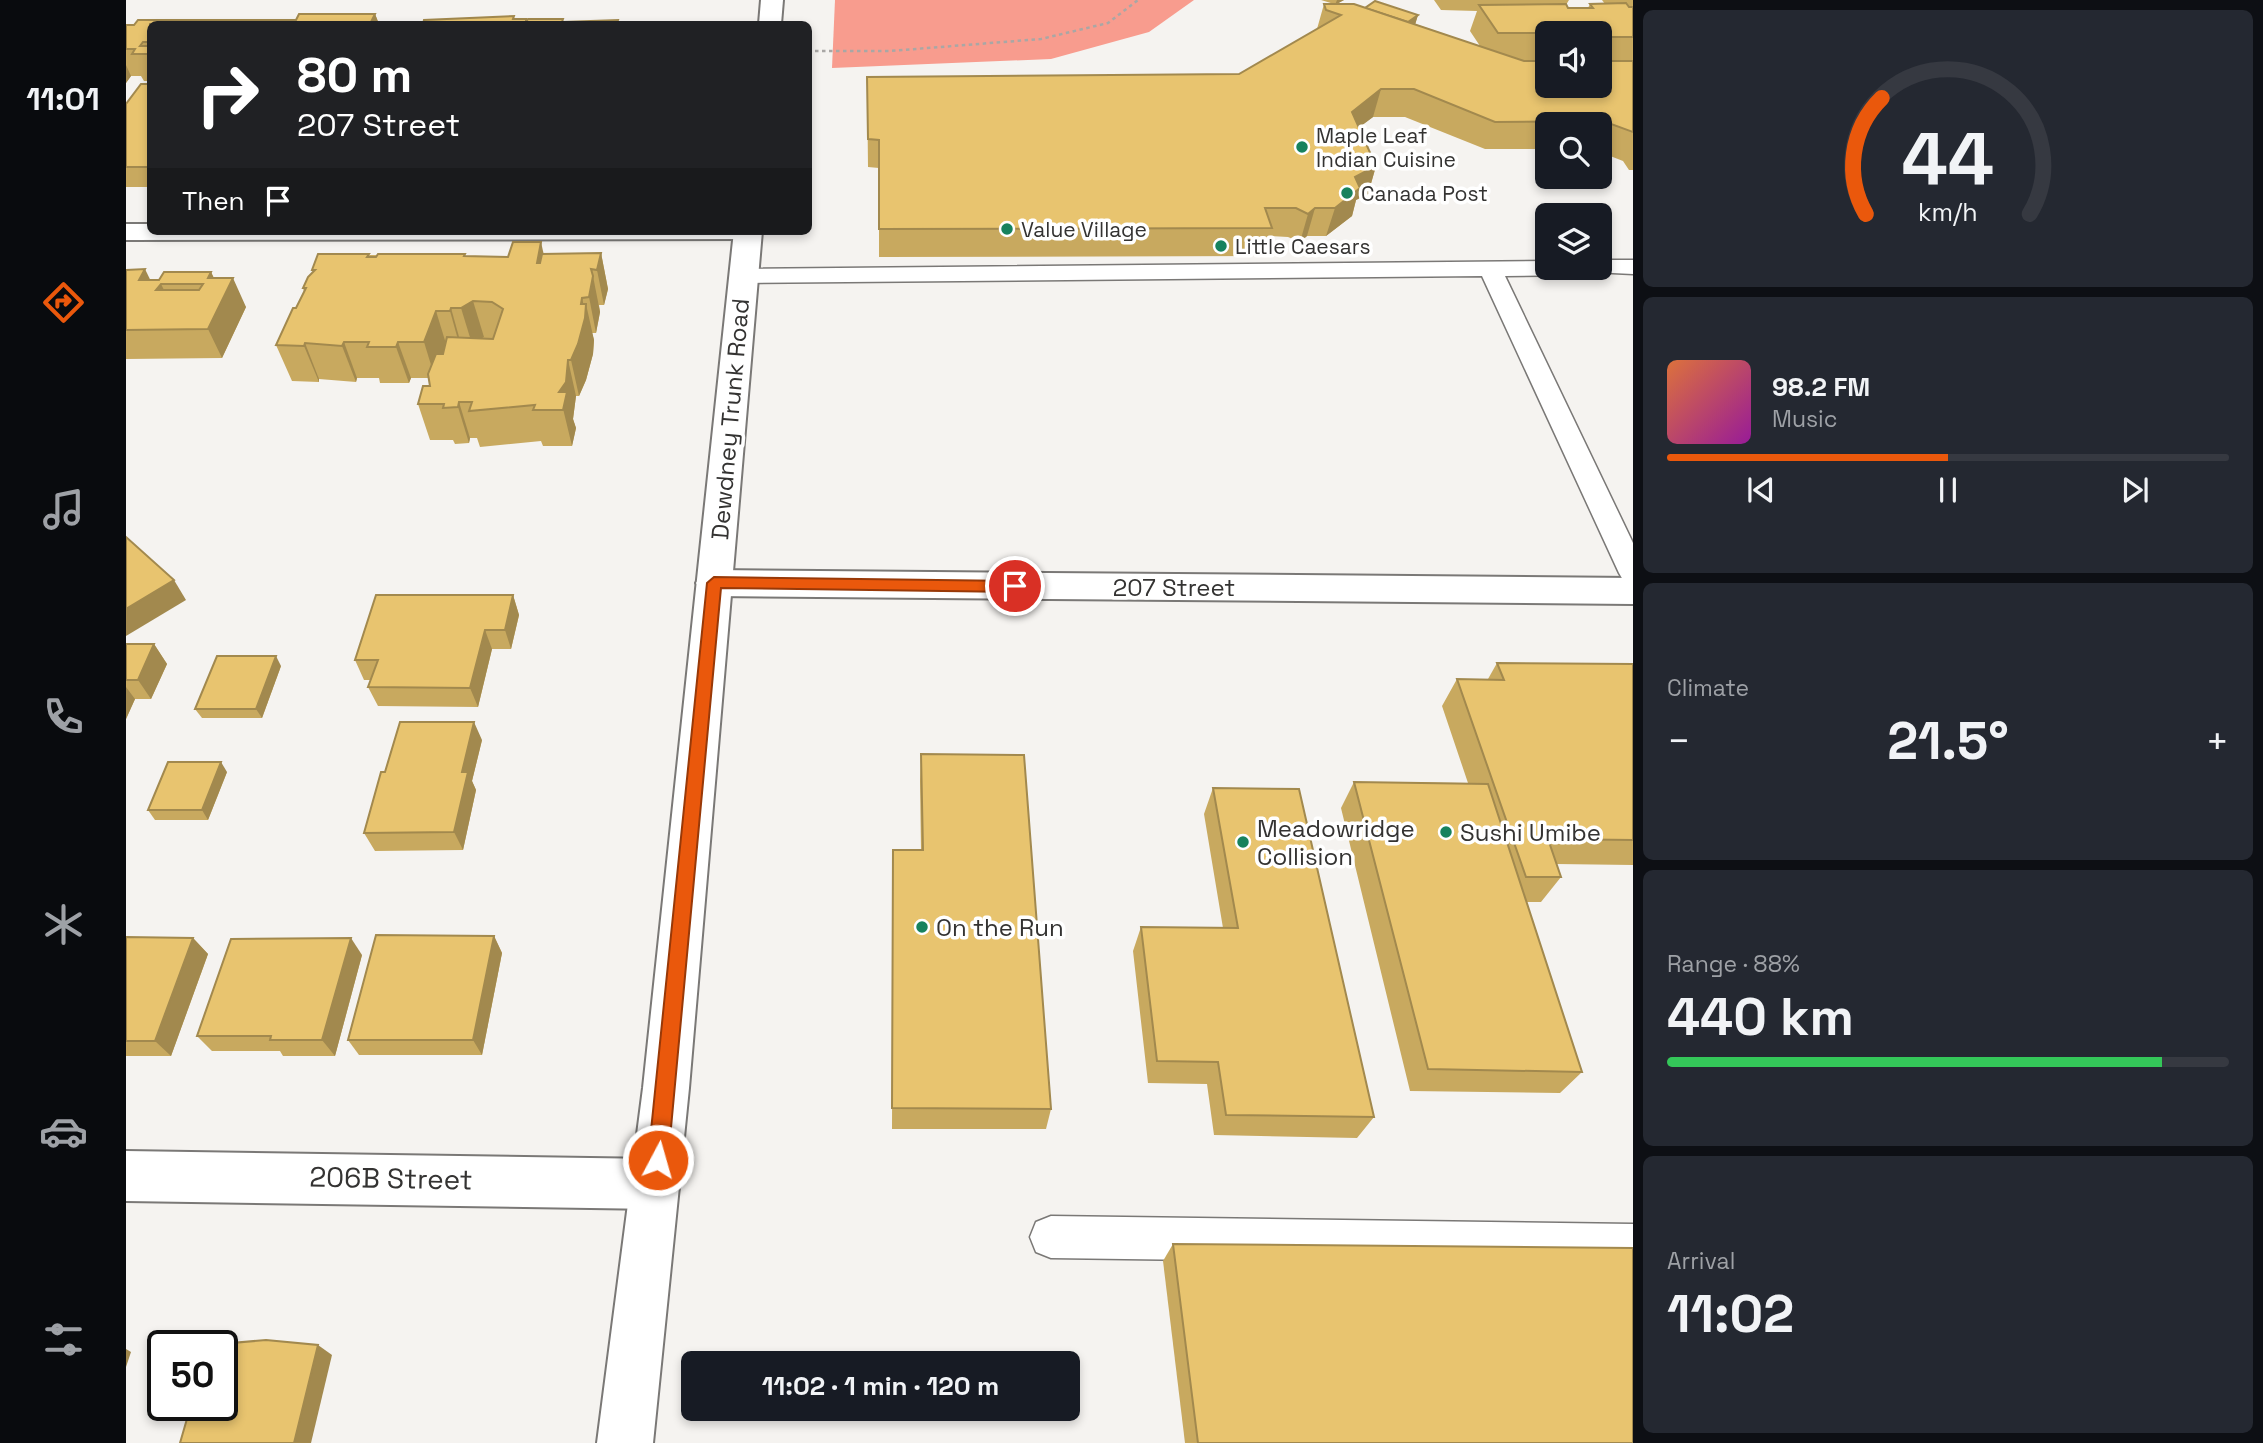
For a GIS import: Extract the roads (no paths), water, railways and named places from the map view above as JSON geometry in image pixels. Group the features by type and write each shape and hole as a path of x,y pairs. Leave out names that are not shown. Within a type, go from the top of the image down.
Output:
{"street":[{"path":"770,21 772,0"},
{"path":"126,232 147,232"},
{"name":"Dewdney Trunk Road","path":"625,1443 656,1184 748,235"},
{"name":"207 Street","path":"714,583 1633,591"},
{"name":"206B Street","path":"126,1176 656,1184"}],"lane":[{"path":"1612,268 1633,267"},
{"path":"743,276 1535,268"},
{"path":"1490,269 1633,573"},
{"path":"1051,1237 1633,1245"}],"place":[{"name":"Maple Leaf Indian Cuisine","path":"1302,147"},
{"name":"Canada Post","path":"1347,193"},
{"name":"Value Village","path":"1007,229"},
{"name":"Little Caesars","path":"1221,246"},
{"name":"Sushi Umibe","path":"1446,832"},
{"name":"Meadowridge Collision","path":"1243,842"},
{"name":"On the Run","path":"922,927"}]}
